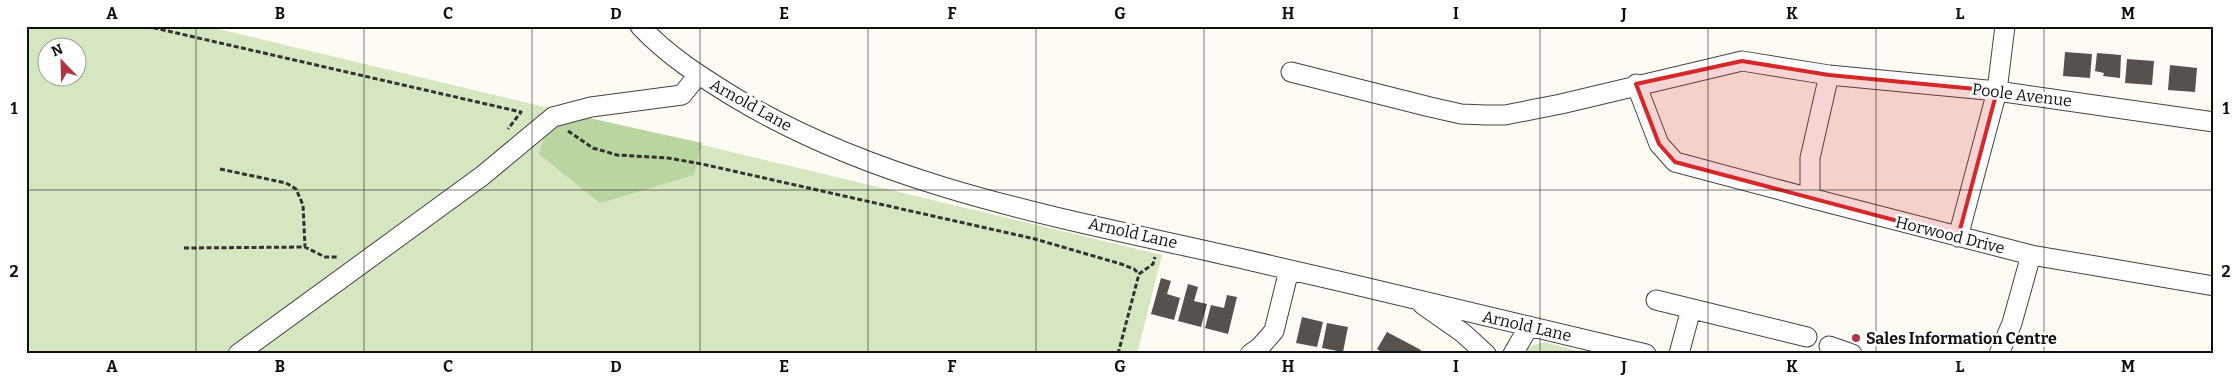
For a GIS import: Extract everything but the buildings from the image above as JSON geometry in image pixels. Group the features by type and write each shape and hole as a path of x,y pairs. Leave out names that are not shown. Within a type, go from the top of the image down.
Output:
{"street":[{"path":"1958,237 1997,91 2005,26"},
{"name":"Arnold Lane","path":"646,30 670,56 765,116 832,148 916,177 1002,202 1646,354"},
{"name":"Poole Avenue","path":"1291,72 1461,114 1506,115 1742,61 1829,75 1997,91 2214,122"},
{"path":"238,354 482,176 554,117 591,107 682,95 698,75"},
{"path":"1810,198 1810,158 1829,75"},
{"name":"Horwood Drive","path":"1636,84 1659,144 1675,162 2031,256 2214,286"},
{"path":"1999,354 2012,323 2031,256"},
{"path":"1250,354 1260,347 1274,331 1289,270"},
{"path":"1413,299 1463,333 1486,354"},
{"path":"1656,300 1807,337"},
{"path":"1679,354 1691,309"},
{"path":"1513,354 1529,326"},
{"path":"1829,346 1851,354"}],"path":[{"path":"146,26 521,112 504,135"},
{"path":"560,134 569,131 592,148 617,155 668,158 702,164 1035,239 1121,264 1134,269 1139,274"},
{"path":"220,169 286,183 296,189 303,206 305,247"},
{"path":"184,248 305,247 326,257 371,256"},
{"path":"1118,354 1139,274 1152,264"}],"highlighted area":[{"path":"1742,61 1829,75 1997,91 1958,237 1675,162 1659,144 1636,84"}],"green space":[{"path":"26,26 206,26 1162,255 1137,354 26,354"},
{"path":"552,110 702,143 694,175 600,203 539,154"},
{"path":"1544,342 1590,354 1524,354 1531,346"}],"place":[{"name":"Sales Information Centre","path":"1856,338"}]}
